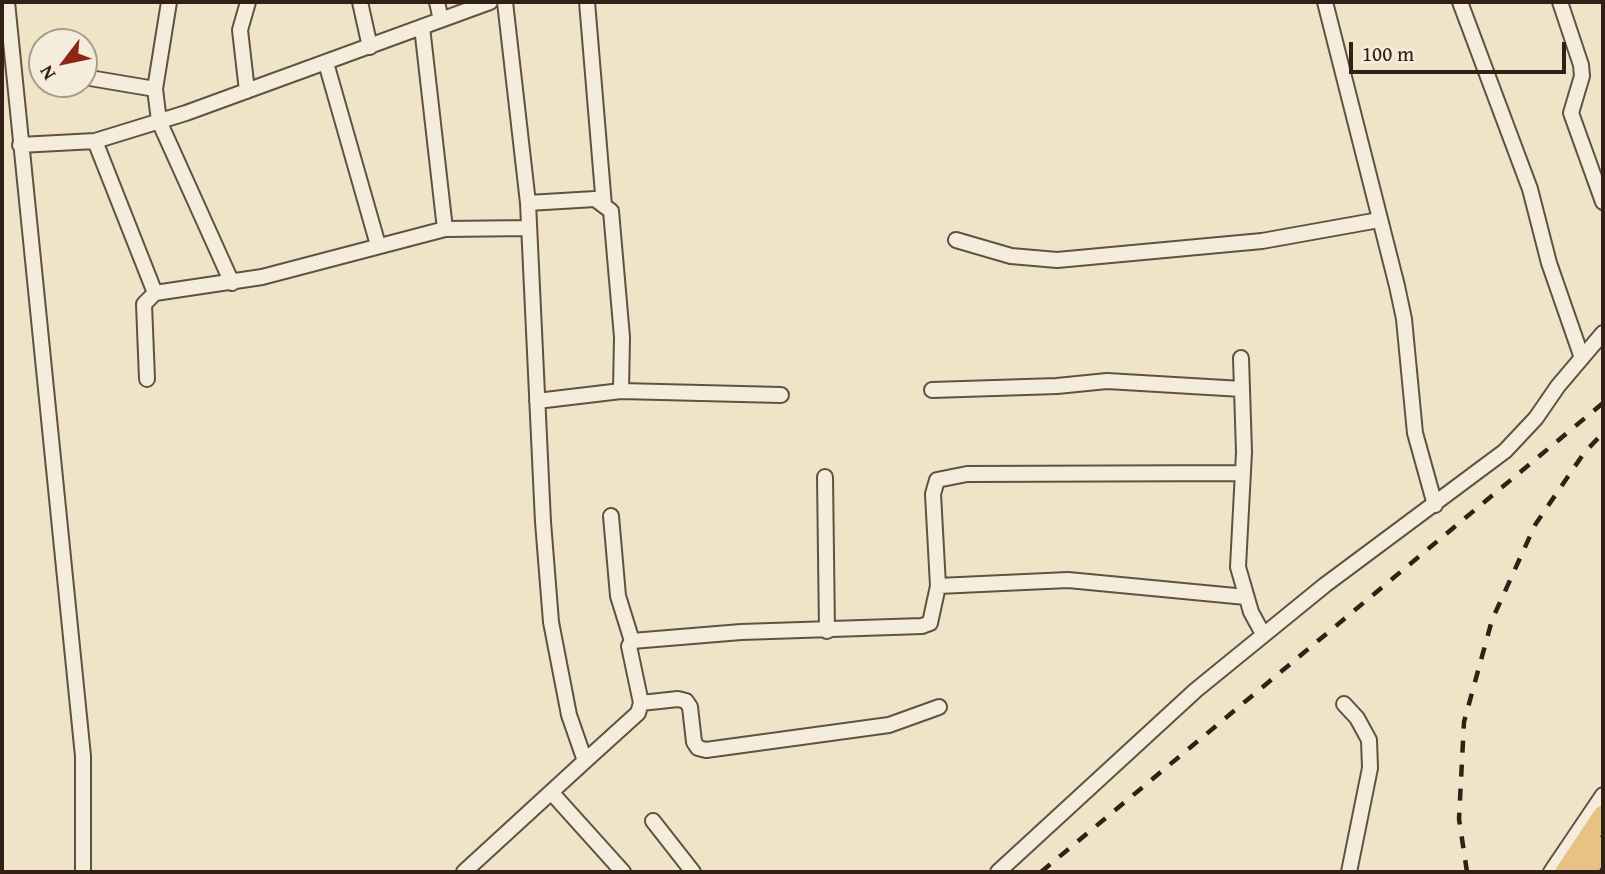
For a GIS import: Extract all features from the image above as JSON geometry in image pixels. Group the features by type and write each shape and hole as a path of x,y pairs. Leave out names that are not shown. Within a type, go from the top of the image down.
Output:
{"main road":[{"path":"1565,872 1603,815"},
{"path":"1587,872 1603,846"}],"street":[{"path":"7,2 6,44 20,145 83,756 83,872"},
{"path":"169,2 155,89 159,121 232,283"},
{"path":"247,91 240,30 248,2"},
{"path":"360,2 370,47"},
{"path":"437,2 442,20"},
{"path":"20,145 95,141 247,91 490,2"},
{"path":"505,2 528,203 551,622 569,715 584,761"},
{"path":"587,2 604,206"},
{"path":"1325,2 1351,95 1404,319 1415,433 1435,505"},
{"path":"1461,2 1526,176 1549,263 1582,358"},
{"path":"1560,2 1582,76 1571,114 1603,202"},
{"path":"422,27 445,229"},
{"path":"326,63 378,245"},
{"path":"98,79 155,89"},
{"path":"95,141 155,293"},
{"path":"528,203 594,199 611,211 622,337 621,391"},
{"path":"956,240 1011,256 1057,260 1262,241 1379,220"},
{"path":"147,379 144,304 155,293 232,283 445,229 529,228"},
{"path":"998,872 1095,786 1178,706 1263,634 1504,451 1536,418 1603,333"},
{"path":"1241,358 1243,473 1238,567 1246,597 1263,634"},
{"path":"932,390 1057,386 1107,381 1242,388"},
{"path":"537,401 621,391 781,395"},
{"path":"632,641 741,632 922,626 930,623 938,586 933,494 937,480 948,476 1243,473"},
{"path":"825,477 827,631"},
{"path":"472,870 551,792 638,713 641,703 629,646 632,641 618,596 611,516"},
{"path":"938,586 1068,580 1246,597"},
{"path":"641,703 678,699 686,701 690,707 694,742 698,748 706,750 889,725 939,707"},
{"path":"1344,704 1357,718 1369,740 1370,768 1349,872"},
{"path":"551,792 623,872"},
{"path":"1551,872 1603,795"},
{"path":"653,821 693,872"}],"railway":[{"path":"1041,872 1603,403"},
{"path":"1467,872 1459,819 1464,722 1492,620 1535,525 1584,453 1603,433"}]}
